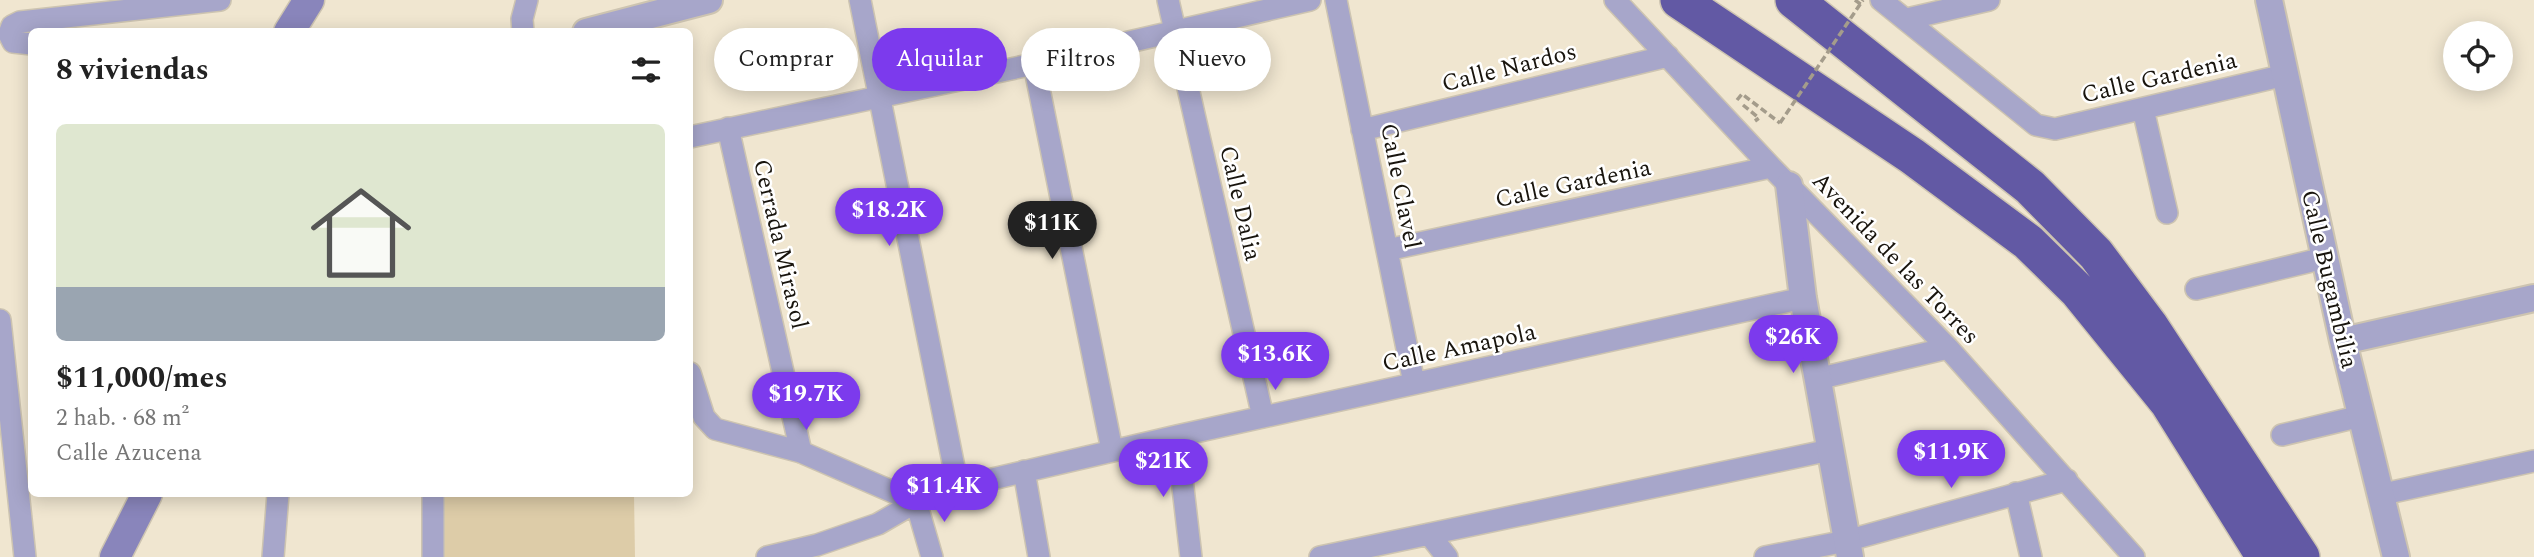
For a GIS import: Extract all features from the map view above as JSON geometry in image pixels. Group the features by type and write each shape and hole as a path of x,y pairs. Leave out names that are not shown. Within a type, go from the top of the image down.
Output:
{"highway":[{"path":"1679,0 1912,156 2028,242 2078,291 2168,402 2265,557"},
{"path":"1794,0 2030,187 2096,254 2150,324 2301,557"}],"main road":[{"path":"292,28 309,0"},
{"path":"114,557 145,497"}],"street":[{"path":"28,44 13,42 9,34 12,26 20,22 220,0"},
{"path":"523,28 527,0"},
{"path":"601,28 709,0"},
{"path":"860,0 958,487"},
{"name":"Calle Dalia","path":"1168,0 1174,28"},
{"path":"1192,28 1310,0"},
{"name":"Calle Clavel","path":"1336,0 1414,383"},
{"name":"Avenida de las Torres","path":"1615,0 1780,176 1948,348 2134,557"},
{"path":"1881,0 1907,19 1989,0"},
{"name":"Calle Bugambilia","path":"2269,0 2343,341 2396,557"},
{"name":"Calle Gardenia","path":"1907,19 2036,125 2046,128 2055,129 2285,75"},
{"name":"Calle Nardos","path":"1362,130 1668,56"},
{"path":"693,136 1021,67"},
{"path":"1039,91 1112,450"},
{"name":"Calle Dalia","path":"1188,91 1263,417"},
{"path":"2143,108 2167,214"},
{"name":"Cerrada Mirasol","path":"728,128 801,453"},
{"path":"1780,176 1848,549"},
{"name":"Calle Gardenia","path":"1387,250 1780,176"},
{"path":"2196,289 2325,258"},
{"name":"Calle Amapola","path":"767,557 817,551 878,524 916,502 958,487 1112,450 1803,298"},
{"path":"2343,341 2534,298"},
{"path":"0,320 25,557"},
{"path":"1817,379 1948,348"},
{"path":"693,382 704,417 715,429 801,453 916,502 932,557"},
{"path":"2282,435 2361,416"},
{"path":"1177,436 1191,557"},
{"path":"1321,557 1830,450"},
{"path":"2379,495 2534,461"},
{"path":"1024,471 1039,557"},
{"path":"1765,557 1848,549 2016,493 2067,480"},
{"path":"2016,493 2031,557"},
{"path":"273,557 278,497"},
{"path":"433,497 433,557"},
{"path":"1429,534 1447,557"}],"path":[{"path":"1719,111 1756,121 1759,118 1737,100 1742,94 1780,123 1863,0"}],"shaded area":[{"path":"422,497 634,497 635,557 426,557"}]}
